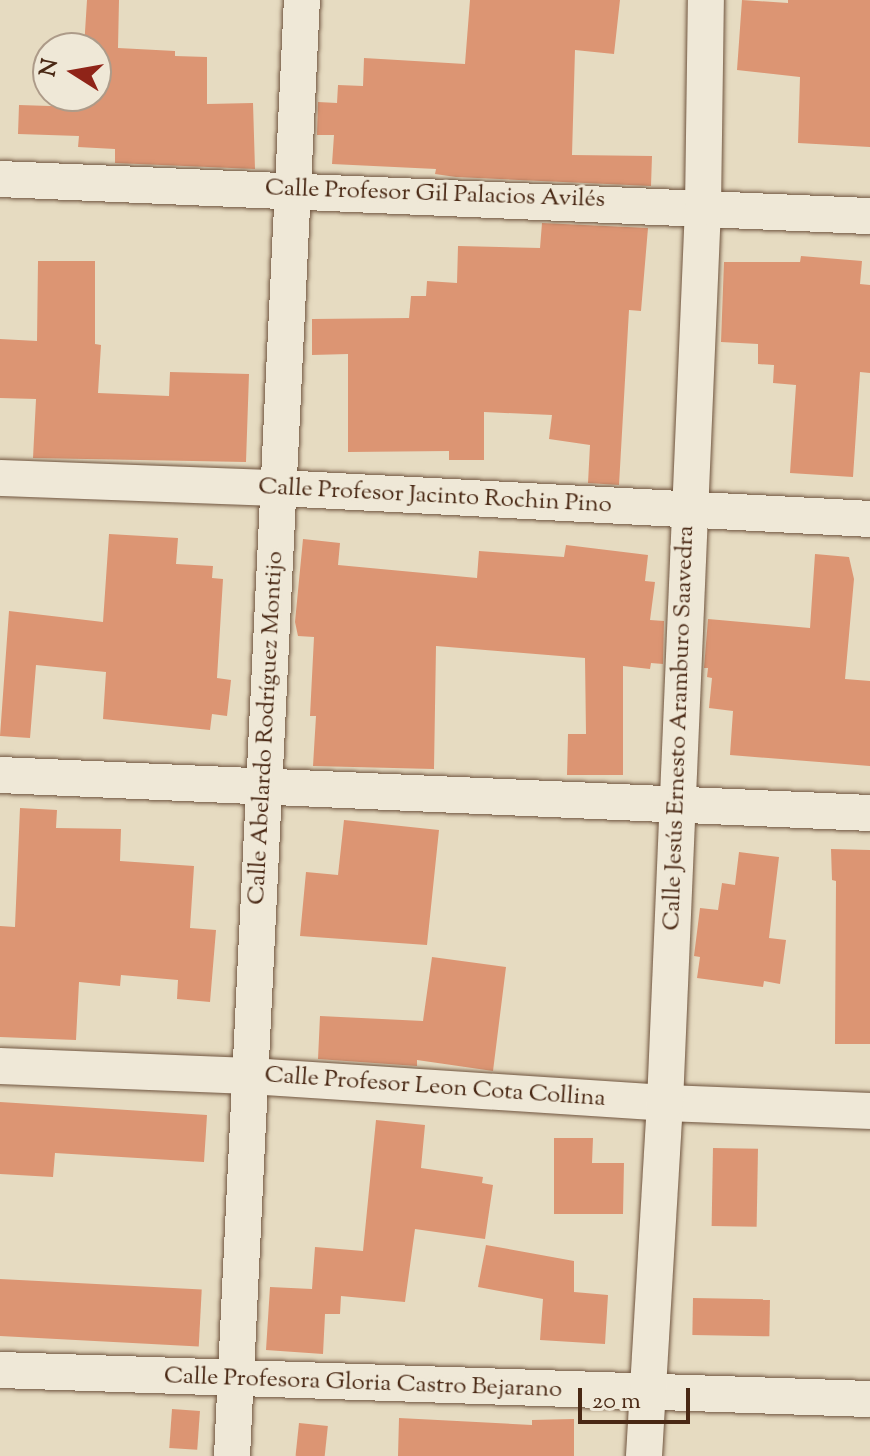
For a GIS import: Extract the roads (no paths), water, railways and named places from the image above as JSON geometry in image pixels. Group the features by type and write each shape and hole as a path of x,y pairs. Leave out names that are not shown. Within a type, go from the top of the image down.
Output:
{"street":[{"name":"Calle Abelardo Rodríguez Montijo","path":"232,1456 302,0"},
{"name":"Calle Jesús Ernesto Aramburo Saavedra","path":"644,1456 665,1103 703,207 706,0"},
{"name":"Calle Profesor Gil Palacios Avilés","path":"0,179 293,189 870,216"},
{"name":"Calle Profesor Jacinto Rochin Pino","path":"0,478 279,488 870,519"},
{"path":"0,775 870,813"},
{"name":"Calle Profesor Leon Cota Collina","path":"0,1066 250,1076 665,1103 870,1111"},
{"name":"Calle Profesora Gloria Castro Bejarano","path":"0,1370 647,1394 870,1399"}]}
